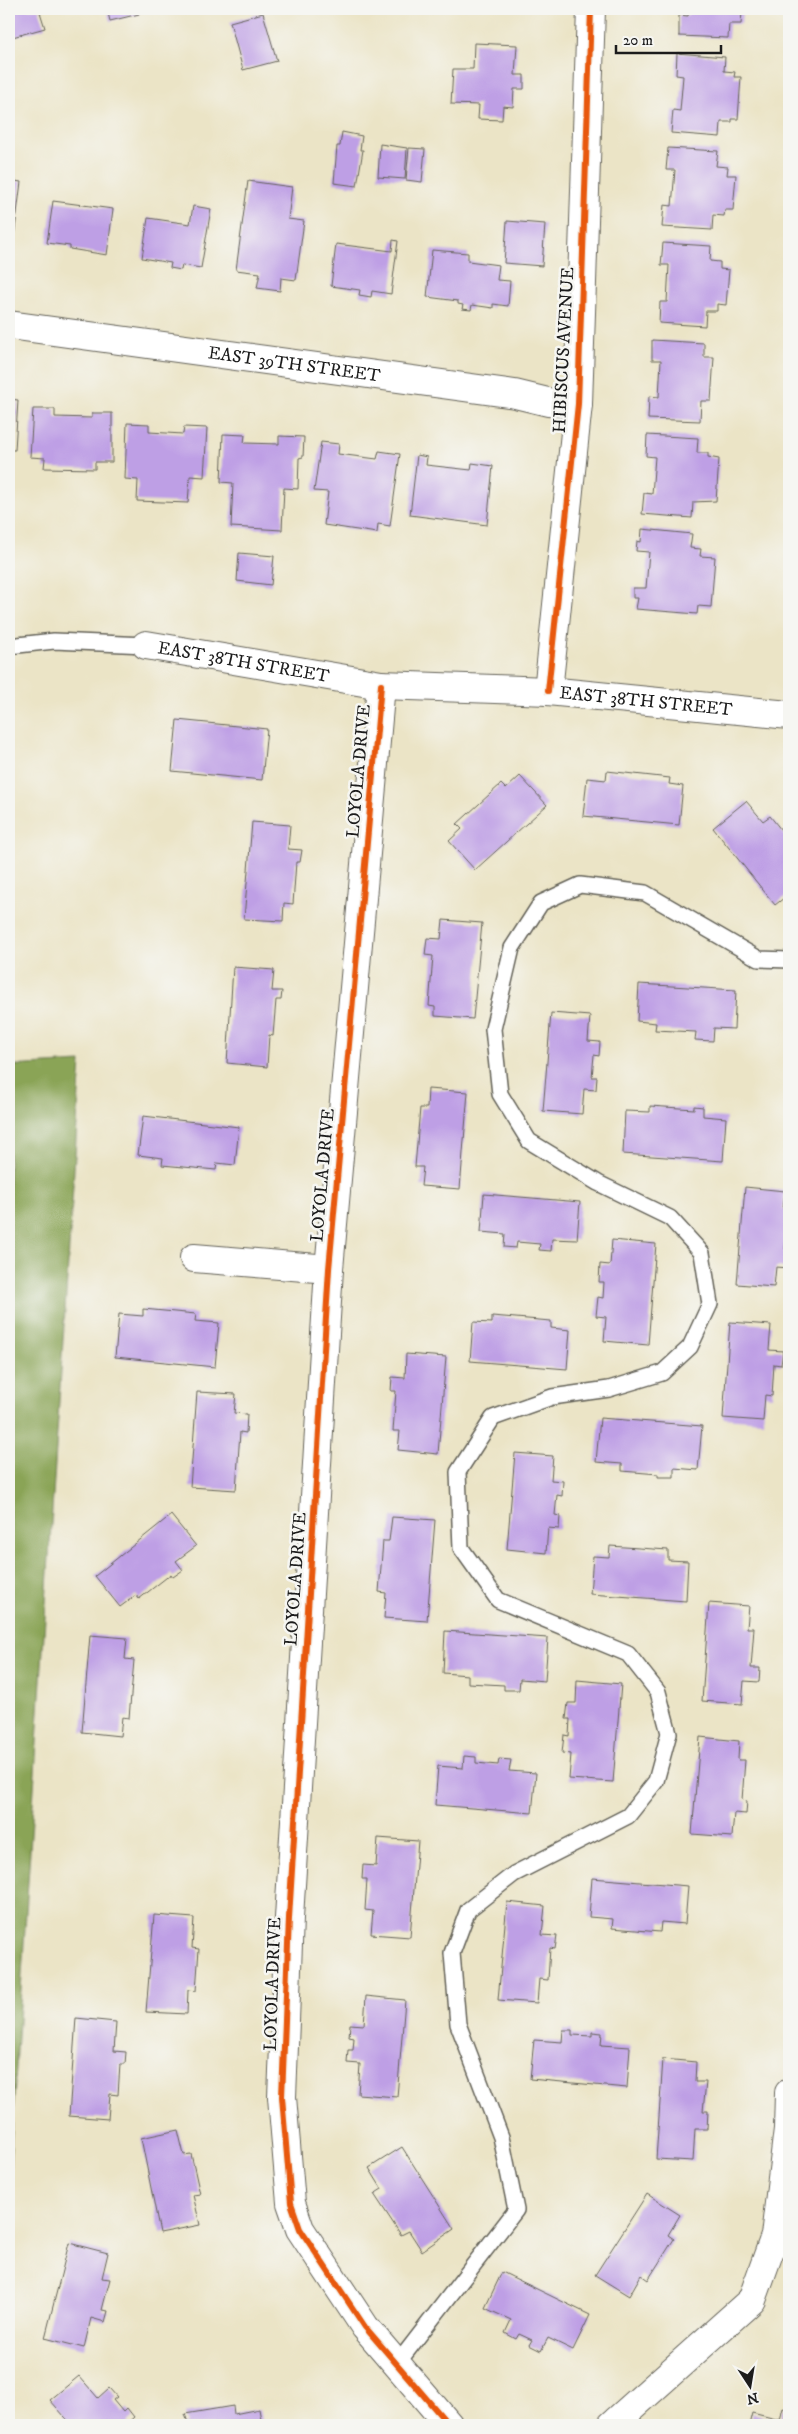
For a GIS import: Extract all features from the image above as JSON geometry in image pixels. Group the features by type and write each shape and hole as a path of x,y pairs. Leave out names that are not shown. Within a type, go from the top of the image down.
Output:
{"street":[{"name":"HIBISCUS AVENUE","path":"548,691 578,404 591,9"},
{"name":"EAST 39TH STREET","path":"9,325 516,394 548,402 578,404"},
{"name":"EAST 38TH STREET","path":"146,645 381,684 548,691 789,715"},
{"name":"LOYOLA DRIVE","path":"381,684 329,1269 290,1908 282,2096 291,2203 300,2229 365,2326 448,2425"},
{"path":"194,1258 329,1269"},
{"path":"612,2425 752,2300 775,2236 788,2129 789,2093"}],"lane":[{"path":"9,646 54,641 146,645"},
{"path":"397,2364 516,2210 501,2137 458,2024 452,1952 468,1910 514,1874 628,1816 656,1781 669,1733 658,1692 628,1654 498,1600 460,1548 458,1472 493,1418 552,1397 609,1389 662,1373 690,1347 710,1304 702,1253 670,1218 598,1183 529,1141 500,1094 493,1029 512,948 542,904 580,885 645,893 759,959 789,960"}],"green space":[{"path":"81,1062 9,2176 9,1066"}],"building":[{"path":"9,9 39,9 45,28 9,38"},
{"path":"107,9 137,9 139,14 110,21"},
{"path":"689,9 753,9 753,12 742,12 741,24 729,24 728,38 679,36 679,15 688,16"},
{"path":"263,13 277,61 243,70 230,22"},
{"path":"474,43 517,45 515,75 524,75 524,89 514,89 513,107 503,106 502,120 478,119 479,105 451,104 453,69 473,69"},
{"path":"677,53 725,57 724,71 735,72 734,77 741,77 738,119 732,119 732,122 721,122 720,137 671,133 673,110 680,111 683,76 676,75"},
{"path":"342,132 362,136 360,150 363,150 357,186 334,183 337,146 340,146"},
{"path":"380,144 407,148 405,179 378,177"},
{"path":"409,148 425,149 422,182 406,180"},
{"path":"668,148 718,151 716,166 728,167 727,175 736,175 733,210 725,210 724,216 713,215 712,230 662,227 664,205 672,206 675,170 666,170"},
{"path":"9,180 21,182 13,245 9,244"},
{"path":"248,181 292,187 288,219 304,221 296,280 281,278 280,291 257,288 260,273 236,270"},
{"path":"53,201 113,209 107,255 70,249 70,246 47,243"},
{"path":"193,206 211,209 201,268 182,265 181,270 170,268 171,263 142,258 148,218 190,224"},
{"path":"507,221 545,224 542,266 504,263"},
{"path":"393,240 398,241 391,294 372,291 371,297 359,295 360,290 331,286 336,244 392,251"},
{"path":"663,243 711,246 710,261 720,262 720,269 729,270 726,305 717,304 717,311 706,311 705,326 659,323 660,302 667,302 669,265 661,265"},
{"path":"432,250 468,253 468,261 499,265 497,280 510,281 508,306 493,304 493,308 472,305 471,310 462,309 463,305 458,304 458,301 427,297"},
{"path":"652,340 704,343 704,357 714,357 711,401 701,401 700,421 648,419 649,396 659,397 661,360 652,360"},
{"path":"9,399 18,400 15,450 9,450"},
{"path":"33,409 55,409 55,417 92,418 92,413 112,413 112,462 95,462 95,469 44,468 45,458 30,457"},
{"path":"127,423 149,424 149,432 183,434 184,427 207,428 204,477 190,476 188,503 137,501 138,480 125,479"},
{"path":"223,434 245,435 244,443 279,444 279,436 304,437 303,457 299,458 298,489 284,488 282,530 231,527 233,483 221,482"},
{"path":"647,435 698,438 697,453 708,453 708,457 719,459 716,501 693,502 692,518 642,514 644,493 652,494 655,457 646,456"},
{"path":"321,442 339,444 338,454 377,459 379,451 400,454 390,526 378,524 377,533 324,525 328,492 314,491"},
{"path":"417,455 427,457 426,465 471,470 472,463 493,466 487,525 410,515"},
{"path":"642,529 692,534 690,548 701,549 700,556 715,557 711,607 698,606 697,614 636,609 638,598 633,598 633,588 646,588 649,552 636,551 637,541 641,542"},
{"path":"239,553 274,556 271,585 237,581"},
{"path":"177,720 267,729 262,780 172,771"},
{"path":"607,771 670,778 669,784 683,786 679,825 583,816 587,778 606,780"},
{"path":"520,776 547,805 475,870 449,841 462,829 457,824 501,784 506,789"},
{"path":"746,801 763,821 770,816 789,840 789,894 775,905 713,828"},
{"path":"252,822 290,825 288,849 302,850 300,862 296,862 293,904 284,903 283,921 244,919"},
{"path":"443,920 482,923 473,1019 435,1016 435,1007 429,1006 433,956 425,955 427,938 441,939"},
{"path":"233,967 274,970 272,991 282,991 281,1000 276,1000 273,1036 269,1035 267,1067 227,1063"},
{"path":"639,984 736,990 734,1029 714,1028 713,1041 695,1040 696,1032 655,1030 656,1023 637,1021"},
{"path":"551,1013 590,1016 588,1041 600,1042 599,1056 594,1055 592,1077 597,1077 596,1090 584,1089 582,1114 543,1111"},
{"path":"428,1089 468,1092 460,1189 421,1186 423,1167 415,1167 420,1108 427,1108"},
{"path":"650,1106 694,1109 694,1106 703,1107 703,1116 726,1118 723,1161 623,1154 625,1111 650,1112"},
{"path":"143,1116 239,1127 235,1165 217,1163 216,1170 162,1165 163,1158 138,1155"},
{"path":"745,1187 785,1191 783,1209 788,1210 785,1249 789,1250 789,1268 776,1267 774,1287 737,1284"},
{"path":"484,1194 580,1202 577,1240 552,1239 551,1251 539,1250 540,1244 517,1242 516,1248 504,1247 505,1234 481,1232"},
{"path":"612,1240 656,1244 648,1345 604,1341 606,1317 596,1316 598,1297 603,1298 604,1282 599,1282 600,1264 610,1265"},
{"path":"143,1309 196,1314 195,1321 219,1323 215,1367 115,1357 119,1314 143,1316"},
{"path":"492,1316 551,1321 551,1328 570,1330 567,1369 470,1361 473,1322 492,1323"},
{"path":"730,1322 771,1325 769,1350 783,1351 781,1365 774,1364 772,1396 765,1395 763,1421 723,1418"},
{"path":"406,1354 446,1357 438,1454 398,1450 400,1431 393,1431 396,1391 391,1391 392,1377 405,1378"},
{"path":"197,1392 236,1394 234,1413 247,1414 246,1433 240,1432 236,1490 190,1487"},
{"path":"600,1418 702,1426 698,1470 674,1468 674,1477 658,1477 658,1474 622,1471 622,1464 596,1462"},
{"path":"515,1453 553,1456 551,1480 563,1481 562,1496 557,1495 555,1515 560,1516 559,1529 548,1528 546,1553 507,1549"},
{"path":"171,1515 196,1546 176,1561 183,1570 173,1577 171,1574 139,1599 136,1595 120,1607 95,1576"},
{"path":"392,1517 435,1520 427,1621 384,1618 386,1593 379,1592 383,1541 389,1541"},
{"path":"610,1546 668,1550 668,1560 688,1561 686,1601 590,1594 593,1556 609,1557"},
{"path":"709,1603 749,1606 747,1628 754,1628 751,1668 760,1668 759,1682 744,1681 742,1704 702,1701"},
{"path":"445,1631 548,1638 545,1681 520,1679 519,1690 504,1690 504,1685 468,1683 468,1675 443,1673"},
{"path":"90,1635 127,1638 125,1659 134,1660 129,1718 122,1717 120,1736 82,1732"},
{"path":"577,1680 621,1684 613,1782 569,1779 571,1754 562,1753 564,1735 569,1736 570,1719 566,1719 568,1703 576,1703"},
{"path":"700,1737 739,1741 738,1760 745,1760 742,1800 747,1801 746,1814 734,1813 732,1837 692,1834"},
{"path":"464,1756 476,1757 476,1763 498,1765 499,1759 511,1760 509,1771 536,1773 532,1813 435,1805 438,1766 463,1768"},
{"path":"378,1838 418,1841 410,1937 371,1934 373,1911 365,1910 367,1879 362,1879 363,1865 376,1866"},
{"path":"592,1878 688,1886 685,1924 661,1922 660,1932 612,1928 613,1919 589,1917"},
{"path":"507,1902 545,1906 542,1935 557,1936 555,1949 550,1948 548,1980 539,1979 537,2003 498,2000"},
{"path":"154,1915 194,1918 192,1948 199,1949 196,1991 188,1990 187,2014 146,2012"},
{"path":"366,1996 405,2000 397,2097 358,2094 360,2064 347,2063 348,2050 353,2050 354,2038 349,2037 350,2024 364,2025"},
{"path":"76,2018 116,2022 114,2051 126,2052 125,2064 120,2064 118,2095 110,2094 108,2119 69,2116"},
{"path":"563,2030 572,2030 572,2035 592,2036 592,2032 602,2033 601,2045 630,2047 627,2088 530,2079 534,2040 562,2042"},
{"path":"663,2059 696,2062 695,2082 706,2082 703,2111 708,2111 707,2129 695,2129 693,2161 656,2159"},
{"path":"178,2130 184,2155 191,2154 200,2194 193,2195 200,2225 160,2233 141,2138"},
{"path":"402,2147 454,2229 422,2251 409,2231 401,2235 374,2194 382,2189 369,2168"},
{"path":"647,2194 680,2215 668,2235 674,2239 648,2280 641,2275 629,2296 595,2275"},
{"path":"69,2243 108,2253 102,2278 110,2279 102,2310 108,2311 105,2322 91,2318 84,2348 45,2338"},
{"path":"502,2272 590,2315 573,2350 548,2338 541,2351 529,2345 532,2340 519,2334 516,2339 505,2333 511,2320 485,2308"},
{"path":"79,2376 98,2398 109,2388 117,2397 113,2400 123,2412 127,2408 134,2417 125,2425 72,2425 50,2400"},
{"path":"233,2406 234,2414 259,2409 262,2425 181,2425 188,2423 185,2414"},
{"path":"783,2408 789,2410 789,2425 749,2425 752,2413 780,2420"}],"cycle path":[{"path":"548,691 578,404 591,9"},
{"path":"381,685 329,1269 289,1918 282,2097 291,2203 300,2229 365,2327 449,2425"}]}
